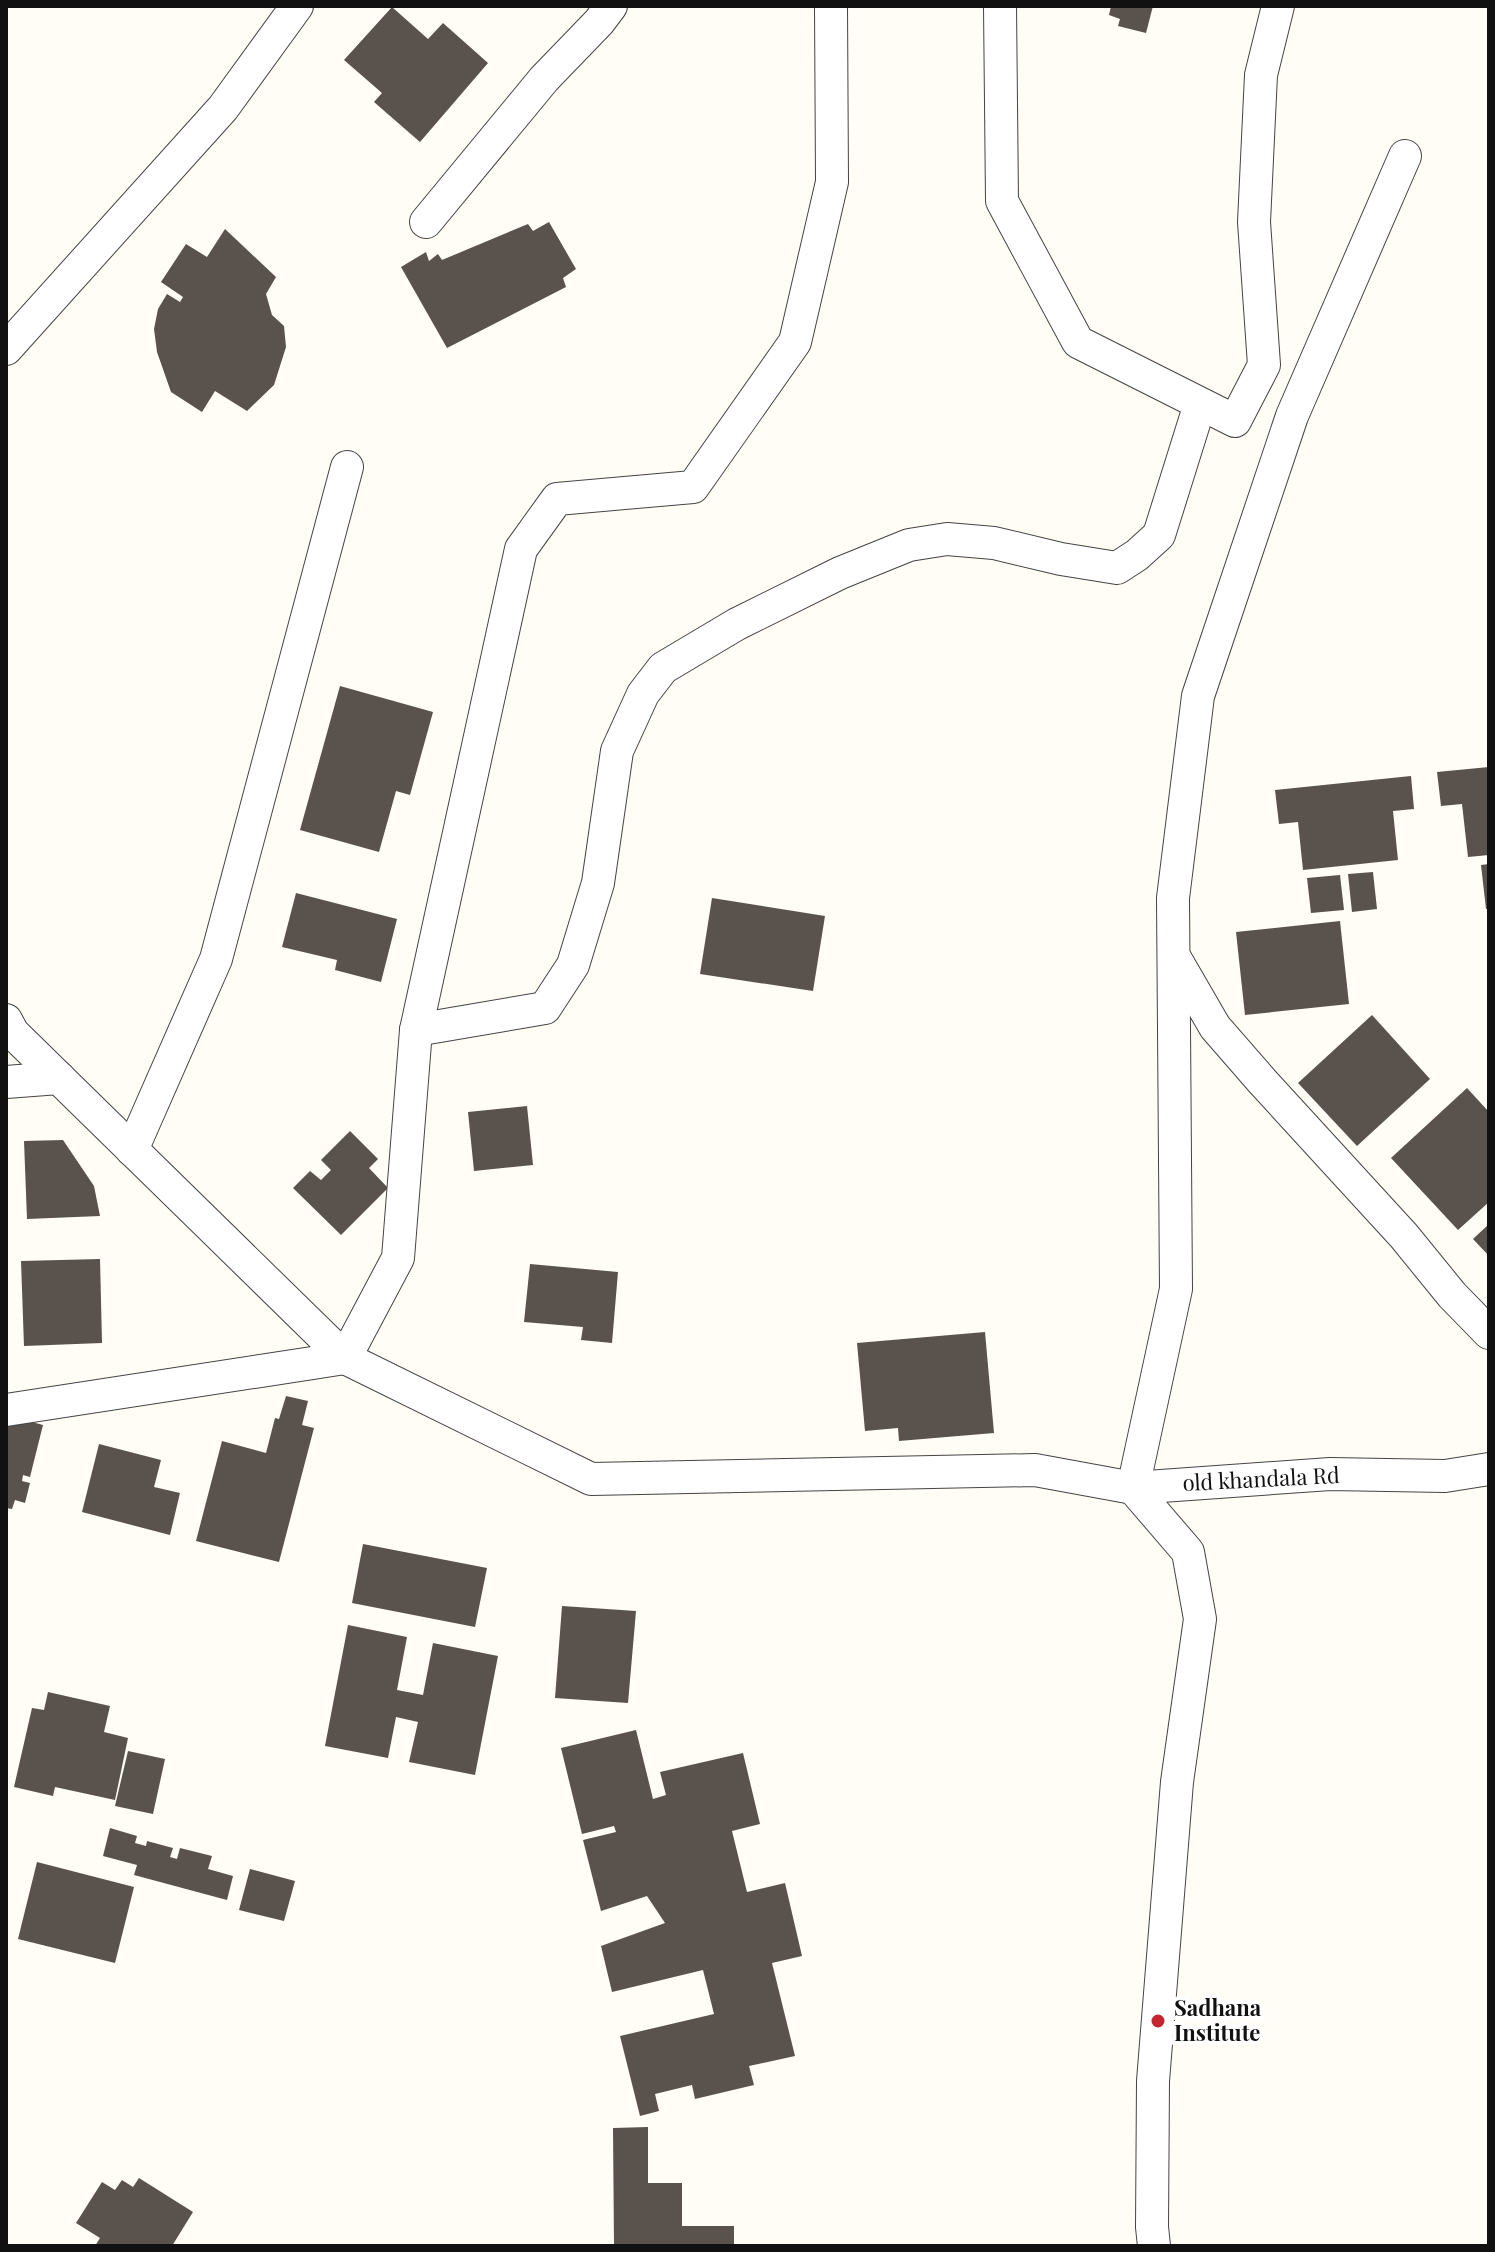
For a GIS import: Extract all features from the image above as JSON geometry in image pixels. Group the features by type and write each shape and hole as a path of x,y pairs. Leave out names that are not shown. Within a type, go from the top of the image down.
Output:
{"street":[{"path":"6,349 223,108 297,6"},
{"path":"426,222 544,79 611,6"},
{"path":"6,1410 345,1358 398,1258 416,1030 521,549 557,499 693,487 795,342 832,182 831,6"},
{"path":"1000,6 1002,201 1078,342 1235,421 1264,365 1254,222 1261,75 1278,6"},
{"path":"1154,2246 1153,2081 1177,1782 1200,1619 1188,1552 1133,1488 1176,1289 1173,898 1198,696 1292,416 1405,156"},
{"path":"416,1030 545,1008 573,965 598,883 617,751 643,694 663,668 737,624 840,573 909,545 947,539 994,543 1117,568 1159,535 1200,404"},
{"path":"132,1150 216,959 347,467"},
{"path":"1173,956 1215,1027 1489,1333"},
{"name":"old khandala Rd","path":"6,1020 13,1033 345,1358 591,1479 1035,1470 1133,1488 1330,1474 1445,1476 1489,1469"},
{"path":"6,1082 59,1078"}],"building":[{"path":"1111,6 1153,6 1146,33 1118,26 1120,19 1109,15"},
{"path":"392,7 428,39 443,23 488,63 420,142 374,102 382,93 344,60"},
{"path":"549,222 576,269 563,278 566,287 447,348 401,267 426,252 429,261 438,254 442,260 528,224 533,231"},
{"path":"225,229 276,277 266,294 272,315 284,326 286,347 274,385 247,411 215,391 202,412 171,392 157,352 154,329 158,309 167,294 180,302 183,297 161,282 186,244 207,257"},
{"path":"340,686 433,712 410,795 396,791 379,852 300,830"},
{"path":"1489,767 1489,855 1468,857 1462,804 1441,806 1437,772"},
{"path":"1411,776 1414,809 1393,811 1398,860 1303,870 1298,822 1279,824 1275,790"},
{"path":"1489,864 1489,909 1486,909 1481,865"},
{"path":"1373,872 1377,909 1352,912 1348,874"},
{"path":"1340,875 1344,910 1311,913 1307,878"},
{"path":"296,893 397,919 381,982 335,970 337,960 282,947"},
{"path":"712,898 825,916 813,991 700,974"},
{"path":"1340,921 1349,1004 1245,1015 1236,932"},
{"path":"1372,1015 1430,1079 1357,1146 1298,1083"},
{"path":"1467,1088 1489,1112 1489,1202 1458,1230 1391,1158"},
{"path":"527,1106 533,1165 474,1171 468,1112"},
{"path":"350,1131 378,1159 369,1168 388,1188 341,1235 293,1188 310,1171 321,1180 331,1170 321,1160"},
{"path":"63,1140 94,1186 100,1216 27,1219 24,1141"},
{"path":"1489,1224 1489,1256 1473,1239"},
{"path":"100,1259 102,1343 24,1346 21,1261"},
{"path":"530,1264 618,1272 612,1343 581,1340 583,1327 524,1322"},
{"path":"985,1332 994,1433 899,1441 898,1428 865,1431 857,1343"},
{"path":"286,1396 308,1401 302,1425 314,1428 279,1562 196,1541 222,1441 266,1453 275,1418 279,1419"},
{"path":"6,1415 43,1425 30,1477 23,1475 22,1481 30,1483 25,1503 15,1500 12,1509 6,1508"},
{"path":"99,1444 161,1460 154,1487 180,1493 170,1535 82,1512"},
{"path":"363,1544 487,1568 475,1627 352,1603"},
{"path":"562,1606 636,1611 628,1703 555,1698"},
{"path":"348,1625 407,1637 397,1690 423,1695 433,1643 498,1656 475,1775 409,1762 418,1722 396,1717 388,1758 325,1746"},
{"path":"48,1692 110,1706 104,1732 128,1738 115,1800 55,1787 53,1796 14,1787 32,1708 44,1710"},
{"path":"636,1730 653,1799 666,1795 660,1772 743,1753 760,1824 732,1831 747,1892 785,1883 802,1956 772,1963 795,2056 749,2066 754,2085 695,2099 692,2085 655,2094 659,2111 640,2116 620,2036 714,2014 703,1970 612,1992 601,1946 665,1923 647,1896 601,1911 583,1840 616,1832 614,1826 582,1834 561,1748"},
{"path":"128,1751 165,1759 153,1814 115,1806"},
{"path":"110,1828 137,1836 135,1843 146,1846 147,1841 173,1848 170,1857 177,1859 180,1848 212,1856 208,1869 233,1876 227,1900 134,1875 137,1865 103,1856"},
{"path":"37,1862 134,1887 115,1963 18,1939"},
{"path":"250,1869 295,1881 284,1921 239,1910"},
{"path":"648,2127 648,2183 682,2183 682,2226 734,2226 734,2246 614,2246 613,2128"},
{"path":"139,2178 193,2212 172,2246 95,2246 100,2238 76,2223 102,2182 115,2190 122,2180 133,2187"}],"place":[{"name":"Sadhana Institute","path":"1158,2021"}]}
